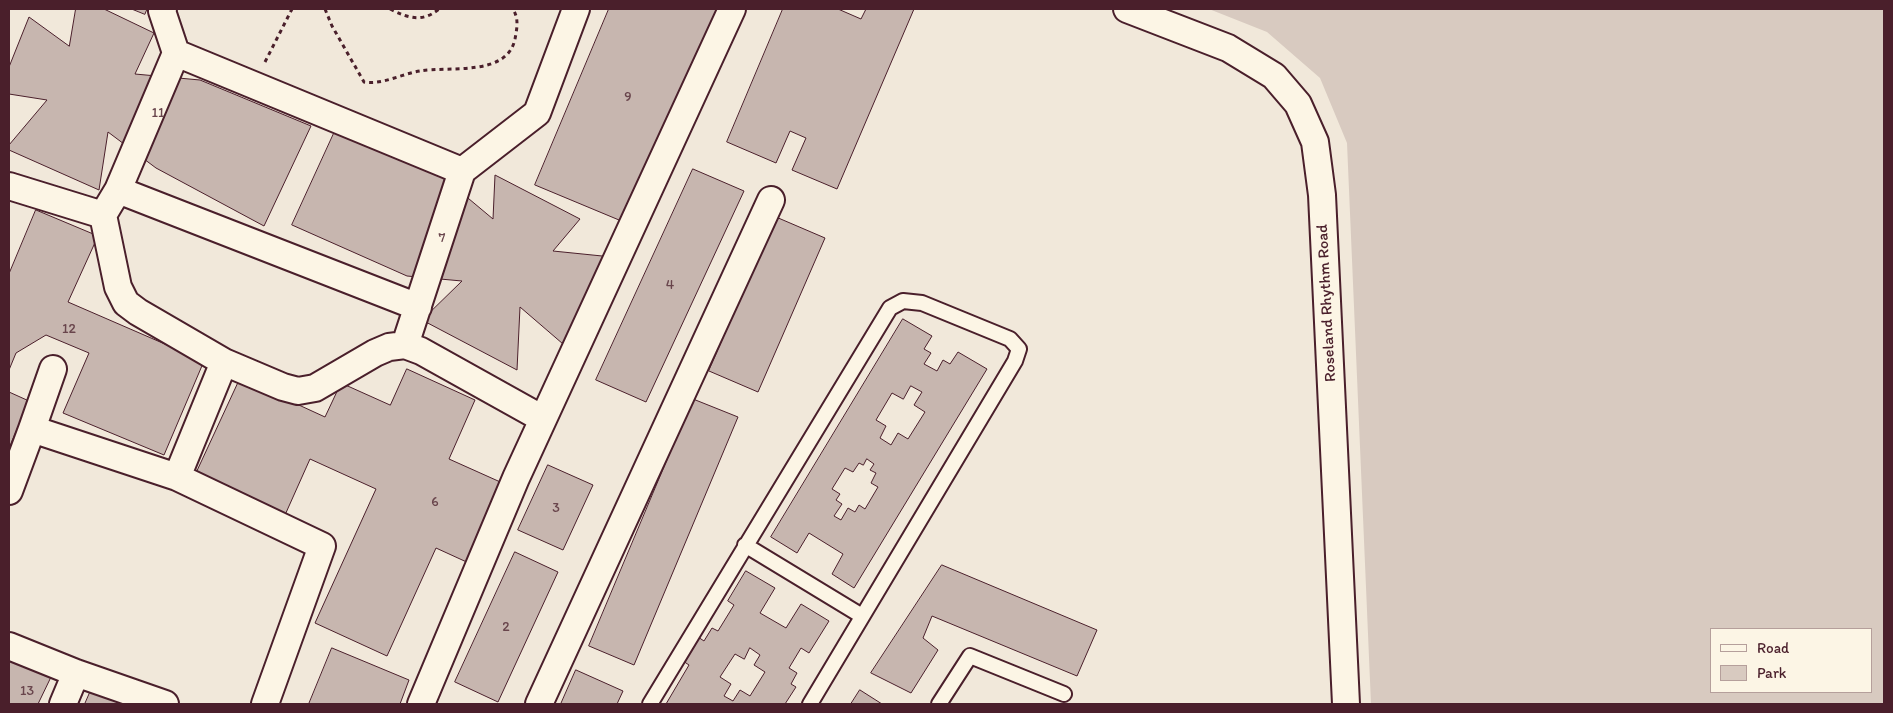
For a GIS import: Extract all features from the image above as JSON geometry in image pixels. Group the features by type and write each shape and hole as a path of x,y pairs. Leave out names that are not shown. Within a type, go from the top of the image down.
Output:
{"street":[{"path":"163,9 162,11 176,53 118,190 103,215 118,287 126,303 138,312 224,362 283,387 298,391 315,388 375,353 389,347 405,345 421,351 543,419"},
{"path":"405,345 462,171 537,113 576,9"},
{"path":"421,704 516,478 732,9"},
{"name":"Roseland Rhythm Road","path":"1127,9 1228,48 1274,76 1298,104 1315,142 1322,195 1346,704"},
{"path":"176,53 462,171"},
{"path":"9,186 103,215"},
{"path":"118,190 418,307"},
{"path":"539,704 771,200"},
{"path":"177,478 224,362"},
{"path":"9,491 53,369"},
{"path":"32,429 177,478 322,546 265,704"},
{"path":"9,646 76,673 165,704"},
{"path":"62,704 76,673"}],"lane":[{"path":"650,704 890,308 903,301 922,303 1010,339 1019,349 1015,361 810,704"},
{"path":"745,545 862,616"},
{"path":"940,704 970,656 1064,694"}],"path":[{"path":"254,85 292,9"},
{"path":"325,9 332,26 364,82 374,84 420,71 490,65 507,54 514,44 517,16 514,9"},
{"path":"390,9 405,16 418,18 430,16 439,9"}],"green space":[{"path":"1209,9 1884,9 1884,704 1371,704 1347,143 1320,78 1267,32"}],"building":[{"path":"76,9 104,9 154,33 135,74 200,80 311,126 264,226 156,168 108,132 99,190 9,150 9,145 47,100 9,94 9,67 29,17 69,46"},
{"path":"132,9 147,9 145,14"},
{"path":"609,9 722,9 631,225 535,185"},
{"path":"783,9 838,9 861,19 866,9 914,9 837,189 792,170 806,138 790,131 776,163 727,142"},
{"path":"336,129 444,178 493,219 495,175 580,219 553,251 612,257 570,350 520,307 517,370 422,320 462,281 407,276 292,225"},
{"path":"693,169 744,191 646,402 596,380"},
{"path":"36,210 98,236 68,302 204,361 164,455 63,413 89,353 46,335 16,353 9,370 9,274"},
{"path":"776,217 825,238 758,392 709,371"},
{"path":"903,319 932,336 924,349 931,353 924,364 937,371 943,360 950,364 958,352 987,369 854,588 832,574 843,554 809,533 797,553 771,537","holes":["911,386 922,392 914,405 925,412 908,439 898,433 891,445 880,438 886,426 876,420 892,393 903,399","867,459 874,464 870,470 876,473 871,483 878,487 865,509 859,505 855,512 848,508 841,520 834,516 842,504 836,500 840,494 832,489 845,468 853,472 859,463 863,465"]},
{"path":"407,369 475,400 449,459 507,485 471,564 436,548 387,656 315,623 376,489 310,459 285,515 195,475 240,378 325,417 341,383 390,405"},
{"path":"9,392 29,401 9,448"},
{"path":"693,399 738,417 634,665 589,646"},
{"path":"548,465 593,485 563,550 518,530"},
{"path":"515,552 558,572 498,702 455,682"},
{"path":"942,565 1097,630 1077,676 932,616 923,638 938,650 911,693 871,673"},
{"path":"746,571 775,588 760,613 786,628 801,604 829,621 809,653 801,648 789,668 797,673 791,684 796,687 785,704 666,704 689,665 683,661 698,637 704,641 712,628 718,631 734,605 728,601","holes":["750,648 760,655 754,665 765,672 750,696 740,690 733,701 724,696 731,684 720,677 735,654 744,659"]},
{"path":"332,648 409,680 400,704 309,704"},
{"path":"9,658 51,677 38,704 9,704"},
{"path":"576,670 623,691 617,704 561,704"},
{"path":"92,688 130,704 85,704"},
{"path":"860,690 882,704 851,704"}]}
